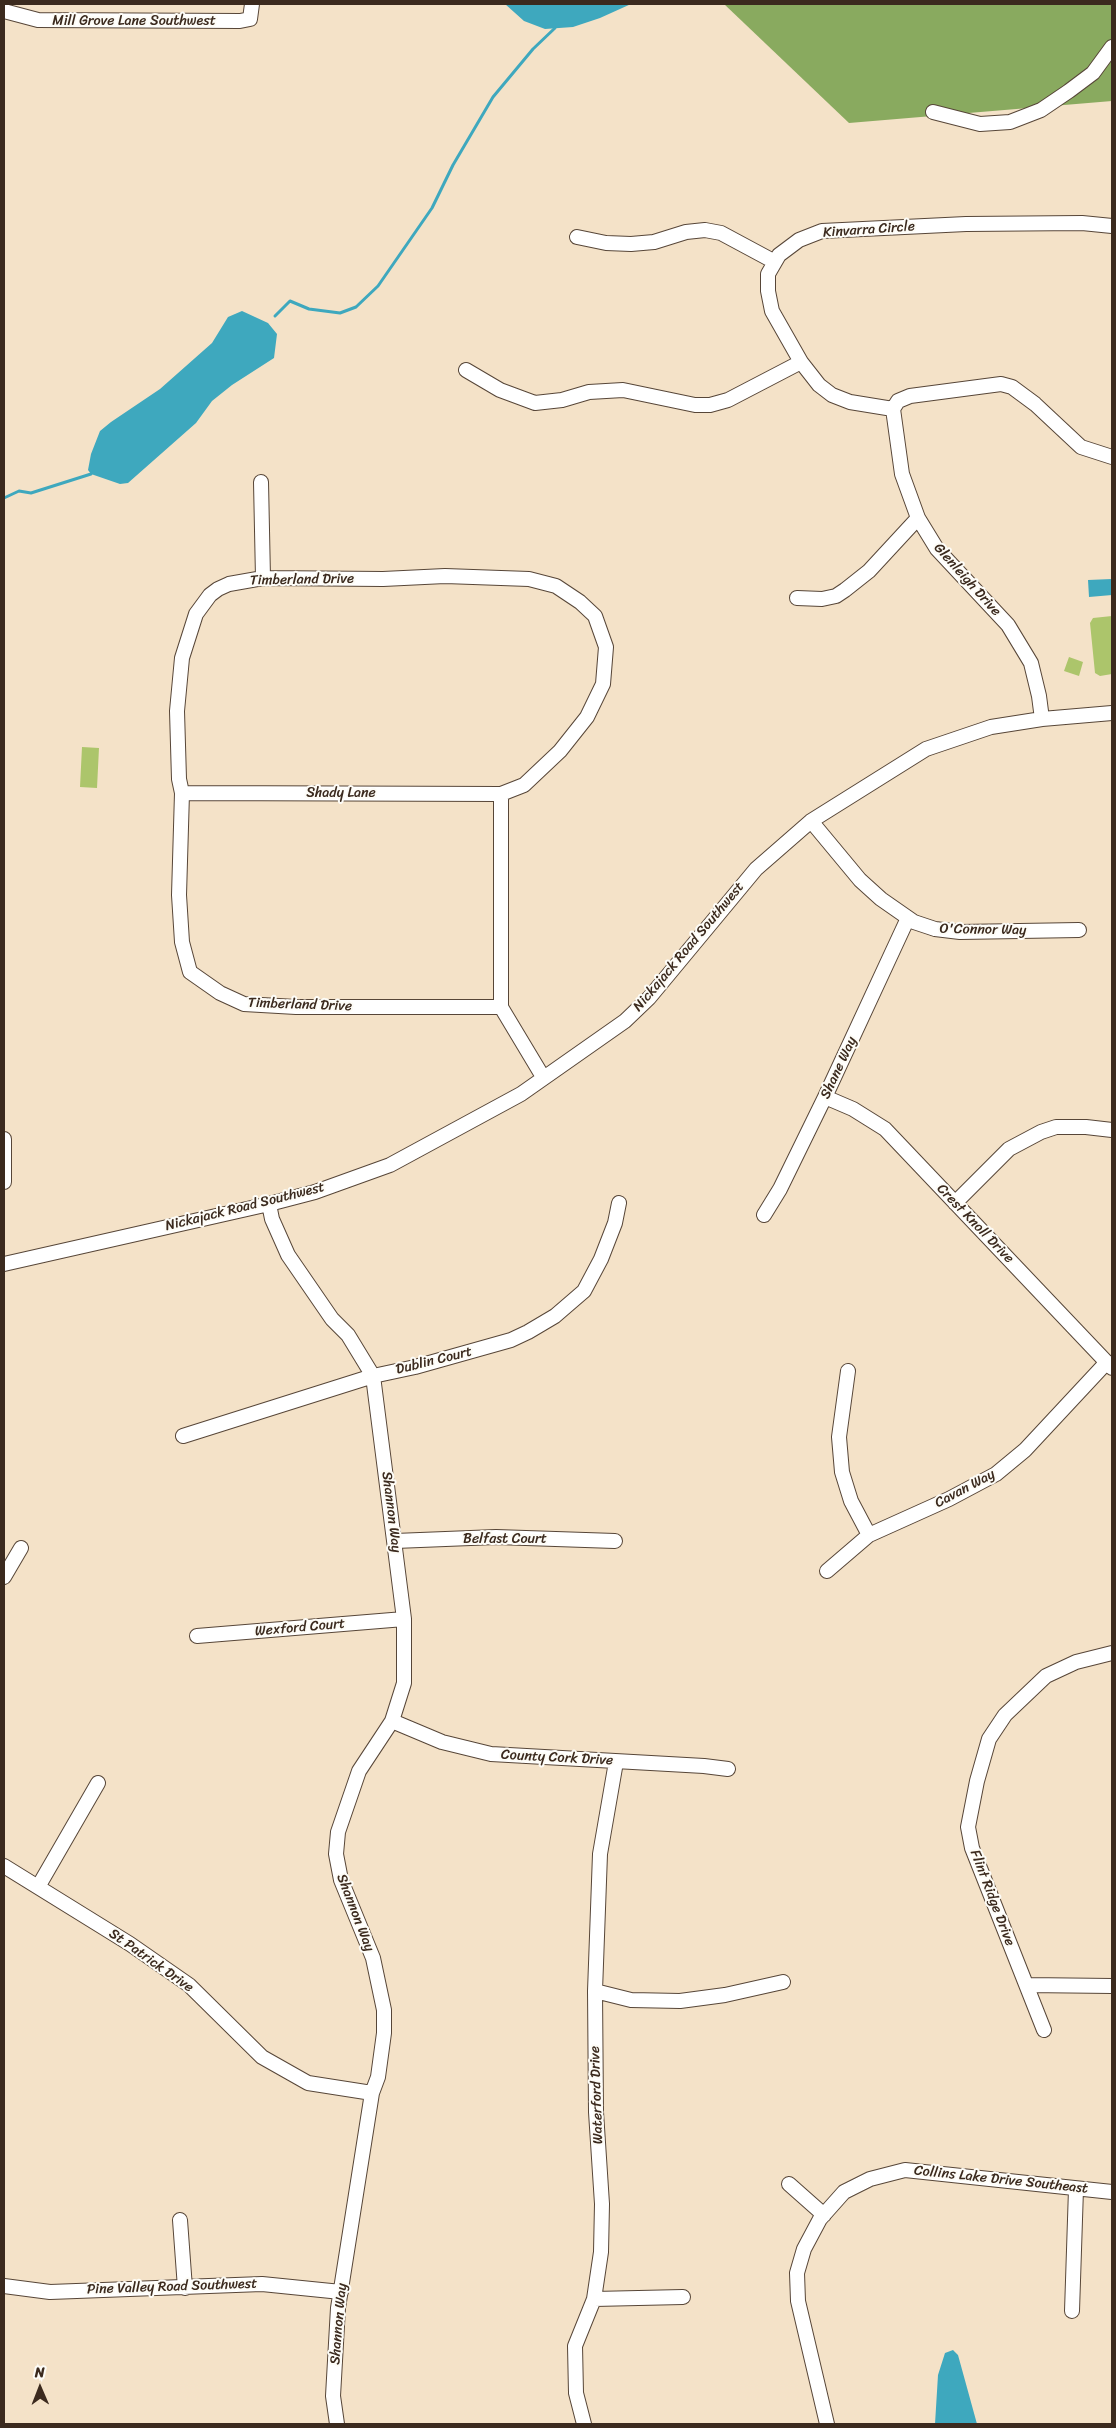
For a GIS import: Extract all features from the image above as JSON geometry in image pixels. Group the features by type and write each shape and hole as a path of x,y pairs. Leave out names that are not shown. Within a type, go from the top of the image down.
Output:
{"street":[{"name":"Mill Grove Lane Southwest","path":"4,11 38,20 240,21 250,19 252,4"},
{"path":"933,112 980,124 1010,122 1041,110 1069,91 1093,73 1112,47"},
{"name":"Kinvarra Circle","path":"893,408 850,402 832,395 819,385 801,362 772,311 768,291 768,274 779,255 799,240 822,231 966,224 1082,223 1112,226"},
{"path":"577,237 606,243 631,244 654,242 686,232 705,230 721,233 775,262"},
{"path":"466,370 500,390 535,403 562,400 589,392 624,390 696,405 710,405 728,400 801,362"},
{"path":"893,408 898,401 910,396 1001,384 1012,387 1035,404 1081,447 1112,457"},
{"name":"Glenleigh Drive","path":"893,408 902,474 918,518 937,549 1008,625 1031,663 1038,689 1042,719"},
{"path":"261,482 263,578"},
{"path":"797,598 822,599 845,590 870,571 918,518"},
{"name":"Timberland Drive","path":"501,794 524,785 560,751 586,717 603,684 606,647 595,616 585,606 556,586 530,579 445,576 383,579 263,578 229,584 218,589 202,604 188,634 182,658 177,710 179,779 182,793 179,895 182,942 190,972 220,993 244,1004 296,1007 501,1007"},
{"name":"Nickajack Road Southwest","path":"4,1264 269,1204 315,1192 390,1165 521,1094 625,1022 648,998 756,869 811,820 926,749 991,727 1042,719 1112,713"},
{"name":"Shady Lane","path":"182,793 501,794"},
{"path":"501,794 501,1007 543,1077"},
{"name":"O'Connor Way","path":"811,820 860,880 914,922 936,929 960,932 1079,930"},
{"name":"Shane Way","path":"764,1216 780,1189 826,1097 908,918"},
{"name":"Crest Knoll Drive","path":"826,1097 885,1129 1110,1365"},
{"path":"955,1203 1009,1149 1040,1132 1056,1127 1086,1127 1112,1130"},
{"path":"4,1139 4,1182"},
{"name":"Dublin Court","path":"183,1436 373,1376 415,1367 510,1340 555,1316 584,1291 601,1258 619,1203"},
{"name":"Shannon Way","path":"269,1204 272,1219 288,1255 332,1319 348,1335 373,1376 404,1619 404,1683 392,1721 359,1772 338,1832 336,1854 340,1880 373,1958 384,2010 384,2033 378,2077 372,2093 338,2308 333,2396 337,2424"},
{"name":"Cavan Way","path":"827,1571 869,1535 996,1474 1025,1450 1110,1365"},
{"path":"848,1371 839,1437 842,1472 850,1501 869,1535"},
{"name":"Belfast Court","path":"395,1541 496,1537 615,1541"},
{"path":"4,1577 21,1548"},
{"name":"Wexford Court","path":"197,1636 404,1619"},
{"name":"Flint Ridge Drive","path":"1044,2030 972,1848 968,1827 977,1780 989,1739 1012,1708 1046,1676 1076,1662 1112,1653"},
{"name":"County Cork Drive","path":"392,1721 442,1742 491,1754 728,1769"},
{"name":"Waterford Drive","path":"584,2424 576,2393 575,2346 594,2299 601,2252 602,2204 596,2112 595,1991 600,1854 616,1762"},
{"path":"38,1887 98,1783"},
{"name":"St Patrick Drive","path":"4,1866 130,1944 188,1986 262,2057 308,2082 372,2093"},
{"path":"595,1991 632,2000 680,2000 725,1995 783,1982"},
{"path":"1027,1985 1112,1986"},
{"name":"Collins Lake Drive Southeast","path":"827,2424 798,2301 797,2272 804,2249 824,2215 844,2192 870,2179 905,2170 1112,2192"},
{"path":"789,2184 824,2215"},
{"path":"1072,2311 1076,2189"},
{"path":"180,2220 185,2288"},
{"name":"Pine Valley Road Southwest","path":"4,2286 50,2292 262,2284 341,2292"},
{"path":"594,2299 683,2297"}],"green space":[{"path":"724,4 1112,4 1112,101 849,123"},
{"path":"1112,616 1112,674 1100,676 1095,673 1090,623 1093,618"},
{"path":"1069,657 1083,662 1079,676 1064,671"},
{"path":"82,747 99,748 97,788 80,787"}],"water":[{"path":"505,4 631,4 600,18 573,27 545,29 524,21"},
{"path":"242,311 268,323 277,334 274,358 232,385 212,401 196,423 128,483 120,484 91,474 88,470 91,454 100,431 160,389 212,343 228,317"},
{"path":"1112,579 1112,595 1089,597 1088,580"},
{"path":"953,2350 958,2355 977,2424 935,2424 938,2375 945,2353"}],"waterway":[{"path":"275,316 290,301 309,309 340,313 356,307 378,286 432,208 453,165 493,97 533,49 555,28"},
{"path":"4,498 19,491 31,493 91,474"}]}
